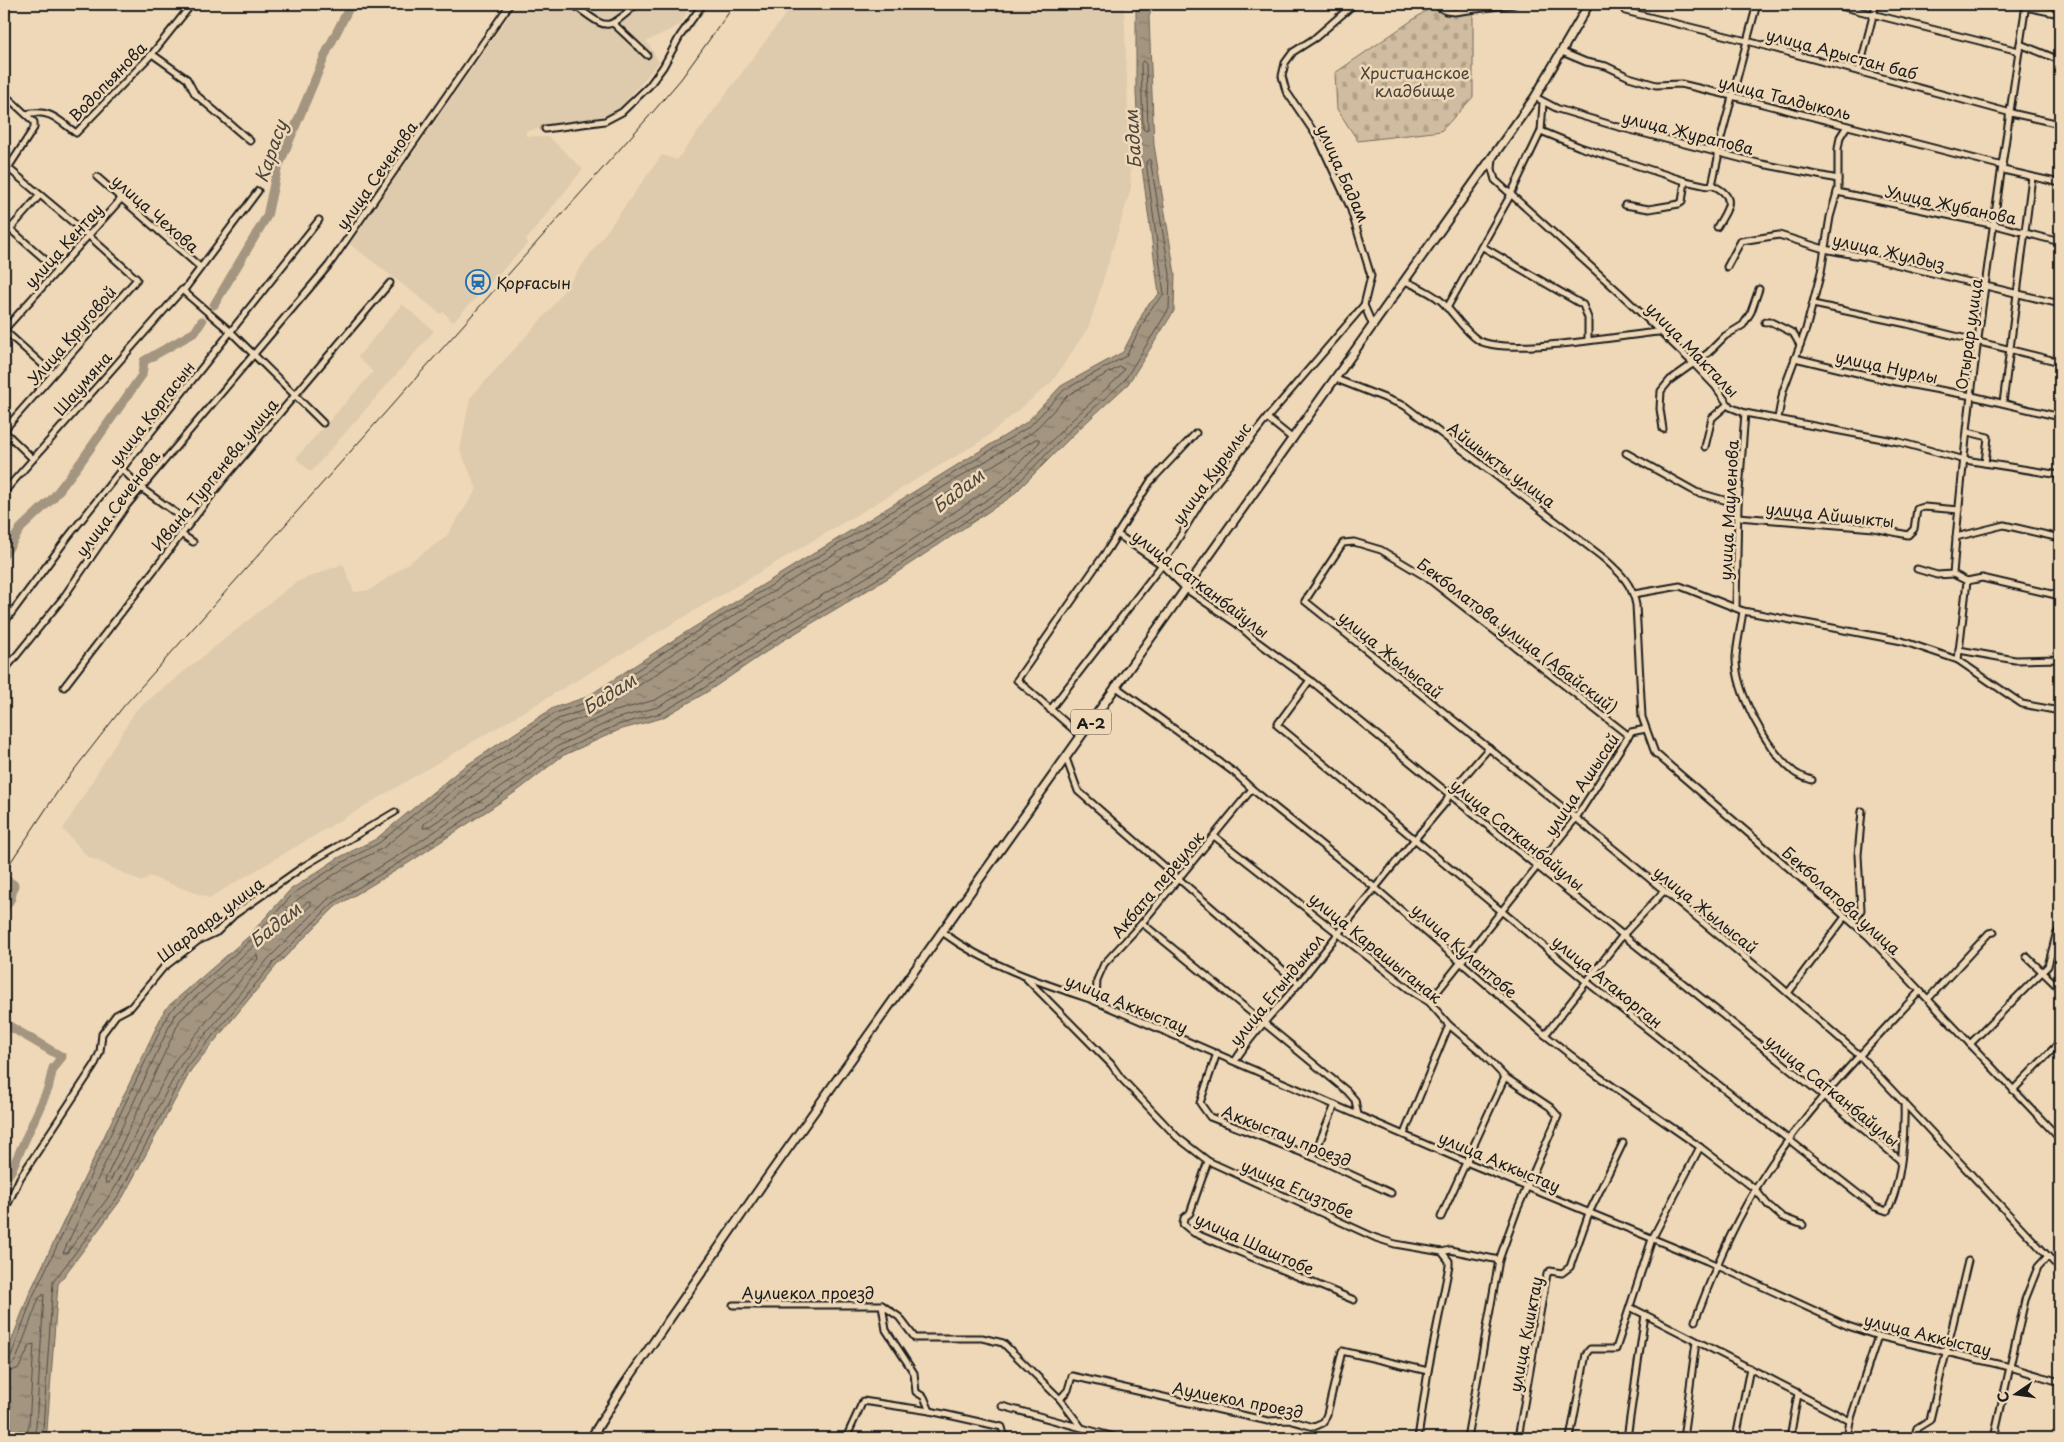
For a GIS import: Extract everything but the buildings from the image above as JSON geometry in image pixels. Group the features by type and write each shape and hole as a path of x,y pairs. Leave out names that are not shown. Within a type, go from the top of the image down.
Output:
{"highway":[{"name":"A-2","path":"591,1438 624,1385 756,1193 1066,758 1114,686 1186,589 1374,326 1534,97 1589,4"}],"street":[{"name":"Водопьянова","path":"26,114 40,111 49,113 76,132 152,54 192,4"},
{"name":"улица Сеченова","path":"4,671 63,598 141,488 329,265 510,4"},
{"path":"572,4 602,24 614,24 637,4"},
{"path":"545,129 604,121 622,112 659,74 680,36 703,4"},
{"name":"улица Бадам","path":"1354,4 1315,38 1294,52 1285,63 1282,76 1286,91 1318,138 1350,207 1371,276 1364,305"},
{"path":"1434,4 1446,11 1454,12 1514,4"},
{"name":"улица Арыстан баб","path":"1623,4 1625,11 1747,41 2011,113 2060,124"},
{"path":"1712,185 1718,158 1717,152 1757,4"},
{"path":"1832,4 2019,51"},
{"path":"1858,71 1876,4"},
{"path":"2026,5 2060,14"},
{"name":"Отырар улица","path":"1953,574 1972,396 2026,5"},
{"path":"614,24 647,55"},
{"path":"2020,44 2057,59"},
{"name":"улица Талдыколь","path":"1562,52 1656,85 1681,84 1732,96 2060,183"},
{"path":"152,54 187,79 195,94 250,141"},
{"path":"4,94 34,122 32,133 8,168 88,235"},
{"name":"улица Журапова","path":"1534,97 1558,109 1615,126 1717,152 1838,178"},
{"path":"1448,308 1510,196 1540,131 1543,102"},
{"path":"1778,418 1783,391 1813,304 1837,192 1838,149 1847,126"},
{"path":"1540,131 1580,147 1685,181 1708,186 1712,185 1728,196 1730,201 1729,207 1717,227"},
{"name":"улица Макталы","path":"1493,155 1492,169 1495,180 1510,196 1620,292 1694,364 1728,404 1746,413 1899,442 1965,460 2060,475"},
{"name":"улица Чехова","path":"96,177 200,267"},
{"path":"2003,403 2032,177"},
{"path":"1625,205 1649,209 1679,204 1682,202 1685,181"},
{"name":"Шаумяна","path":"4,492 182,291 258,191"},
{"name":"Улица Жубанова","path":"1837,192 1995,225 2060,242"},
{"path":"4,236 40,195"},
{"name":"улица Кентау","path":"4,330 121,200"},
{"name":"улица Коргасын","path":"4,623 319,220"},
{"path":"10,229 57,270"},
{"name":"Улица Круговой","path":"4,430 137,279 88,235"},
{"name":"улица Жулдыз","path":"1727,267 1741,241 1779,235 1824,249 1866,257 1986,288 2060,304"},
{"path":"1483,247 1583,305 1588,313 1588,339"},
{"path":"1405,281 1427,291 1448,308 1482,342 1545,347 1588,339 1659,332"},
{"name":"Ивана Тургенева улица","path":"64,687 181,534 294,394 390,283"},
{"path":"1663,429 1660,409 1661,391 1670,380 1694,364 1725,336 1743,325 1751,312 1759,288"},
{"path":"182,291 231,332 323,423"},
{"path":"1813,304 1908,324 2060,362"},
{"path":"1364,305 1374,326"},
{"name":"улица Курылыс","path":"1050,710 1162,566 1201,502 1267,418 1364,305"},
{"path":"1766,322 1771,322 1794,333 1800,346"},
{"path":"4,330 53,374"},
{"name":"улица Нурлы","path":"1795,358 1891,381 1972,396 2060,417"},
{"name":"Айшыкты улица","path":"1336,379 1405,406 1601,556 1625,578 1634,594"},
{"path":"1704,447 1712,418 1728,404"},
{"name":"улица Мауленова","path":"1736,608 1738,504 1746,413"},
{"path":"1267,418 1293,439"},
{"path":"4,430 33,458"},
{"path":"1968,432 1988,437 1985,463"},
{"path":"1081,736 1017,680 1117,534 1150,482 1196,433"},
{"path":"1626,453 1696,492 1738,504"},
{"path":"122,470 141,488 190,523"},
{"name":"улица Айшыкты","path":"1738,517 1874,528 1908,535 1914,528 1917,509 1924,507 1959,510"},
{"path":"1956,537 2004,525 2060,538"},
{"path":"181,534 193,542"},
{"name":"улица Сатканбайулы","path":"1117,534 1162,566 1186,589 1237,624 1255,640 1310,680 1825,1097 1900,1160"},
{"name":"Бекболатова улица (Абайский)","path":"1305,601 1343,543 1354,542 1381,550 1426,577 1629,736"},
{"path":"1916,569 1937,575 1953,574 1967,581 1982,578 2060,596"},
{"path":"1958,660 1967,581"},
{"path":"1646,729 1642,717 1634,594 1680,586 1743,611 1902,642 1958,660 2022,704 2060,712"},
{"name":"улица Жылысай","path":"1305,601 1576,818 1860,1055 2060,1269"},
{"path":"1743,611 1736,658 1744,695 1773,749 1795,772 1812,780"},
{"path":"1960,650 2015,660 2060,659"},
{"name":"улица Атакорган","path":"1310,680 1277,725 1587,982 1876,1208 1888,1211 1893,1201 1900,1160 1904,1102"},
{"name":"улица Кулантобе","path":"1114,686 1234,773 1252,790 1374,887 1460,964 1545,1035 1595,1074 1700,1147 1755,1190 1768,1206 1782,1217 1802,1225"},
{"name":"улица Ашысай","path":"1429,1002 1576,818 1631,732 1646,729"},
{"name":"Бекболатова улица","path":"1646,729 1655,753 1853,923 1928,999 2060,1139"},
{"name":"улица Егындыкол","path":"1235,1061 1263,1023 1446,802 1449,794 1489,748"},
{"path":"1066,758 1078,791 1298,983"},
{"name":"Акбата переулок","path":"1096,1001 1097,980 1104,964 1142,923 1252,790"},
{"path":"1853,923 1861,910 1858,855 1862,810"},
{"name":"Шардара улица","path":"4,1212 20,1178 94,1066 100,1052 102,1034 116,1015 130,1007 163,968 198,941 217,932 234,916 304,866 395,812"},
{"name":"улица Карашыганак","path":"1214,836 1414,993 1429,1002 1449,1026 1478,1050 1505,1077 1550,1107 1558,1116 1529,1187 1517,1210 1499,1260 1467,1438"},
{"path":"1545,1035 1623,935 1664,891"},
{"path":"1788,993 1845,916"},
{"path":"1142,923 1347,1091 1355,1100 1358,1114"},
{"path":"1970,1044 2048,966 2056,935 2060,928"},
{"name":"улица Аккыстау","path":"942,932 964,948 1027,979 1096,1001 1466,1162 1715,1266 1848,1326 1946,1354 2010,1367 2060,1382"},
{"path":"1928,999 1989,933 1994,932"},
{"path":"2026,956 2044,971 2060,989"},
{"name":"улица Егизтобе","path":"1027,979 1111,1064 1121,1078 1177,1137 1208,1161 1376,1238 1395,1244 1442,1252 1450,1250 1499,1260"},
{"path":"1695,1321 1715,1266 1755,1190 1788,1141 1860,1055 1920,991"},
{"path":"1404,1134 1449,1026"},
{"path":"2014,1090 2060,1042"},
{"name":"Аккыстау проезд","path":"1217,1053 1200,1103 1210,1117 1313,1157 1391,1193"},
{"path":"1441,1216 1505,1077"},
{"path":"1313,1157 1335,1105"},
{"name":"улица Кииктау","path":"1518,1438 1547,1274 1550,1272 1562,1273 1570,1267 1589,1213 1623,1143"},
{"path":"1570,1438 1586,1354 1590,1349 1616,1349 1652,1240 1700,1147"},
{"name":"улица Шаштобе","path":"1208,1161 1190,1213 1182,1224 1194,1233 1354,1300"},
{"path":"1418,1438 1428,1371 1449,1266 1449,1261 1442,1252"},
{"path":"1994,1438 2025,1300 2038,1267 2048,1256"},
{"path":"1914,1438 1917,1428 1930,1420 1968,1261"},
{"name":"Аулиекол проезд","path":"733,1305 882,1305 899,1317 915,1338 982,1338 1003,1344 1060,1399 1083,1428"},
{"name":"Аулиекол проезд","path":"882,1305 886,1330 914,1373 916,1392 924,1397 930,1411"},
{"path":"1630,1307 1850,1421"},
{"path":"1627,1438 1645,1315"},
{"path":"1847,1438 1850,1421 1878,1336"},
{"path":"1683,1438 1696,1342"},
{"name":"Аулиекол проезд","path":"1060,1399 1068,1390 1072,1376 1233,1414 1268,1421 1289,1420 1314,1427 1323,1422 1326,1414 1342,1351 1428,1371"},
{"path":"1736,1438 1750,1368"},
{"path":"1790,1438 1798,1394"},
{"path":"846,1438 863,1401 930,1411 1002,1428 1004,1436 1011,1438"},
{"path":"1002,1406 1118,1438"}],"shaded area":[{"path":"517,4 691,4 680,25 647,41 659,62 615,114 526,131 526,136 549,137 583,169 526,240 528,243 453,322 443,311 441,314 350,244"},
{"path":"788,4 1124,4 1131,188 1089,326 1052,382 983,440 209,898 149,876 142,882 87,856 63,829 136,710 296,582 343,564 354,592 370,590 446,537 477,489 460,450 470,398 549,311 662,155 677,160 790,8"},
{"path":"402,304 434,331 311,472 296,458 373,372 358,357"}],"green space":[{"name":"Христианское кладбище","path":"1433,6 1473,13 1473,97 1441,131 1358,141 1337,109 1335,73"}],"water":[{"name":"Бадам","path":"1136,4 1153,4 1149,17 1154,145 1175,274 1174,311 1128,384 1080,428 1012,496 893,575 782,641 707,692 662,718 619,730 562,756 520,789 410,862 335,907 276,966 191,1070 123,1197 58,1284 47,1430 44,1438 4,1438 4,1361 29,1294 165,1009 248,937 290,890 338,858 376,839 461,769 553,708 587,697 675,639 1027,422 1061,386 1123,352 1146,307 1159,294 1139,145 1136,93"}],"waterway":[{"name":"Карасу","path":"214,305 267,216 277,170 327,51 351,4"},
{"name":"Карасу","path":"4,555 21,528 53,498 80,463 142,375 144,361 195,332 202,321"},
{"name":"Карасу","path":"4,878 14,885 11,898 4,910"},
{"name":"Карасу","path":"4,1023 62,1057 53,1068 48,1089 11,1171 4,1181"}],"railway":[{"path":"4,872 60,788 123,707 652,113 681,79 735,4"}],"place":[{"name":"Қорғасын","path":"478,282"}]}
